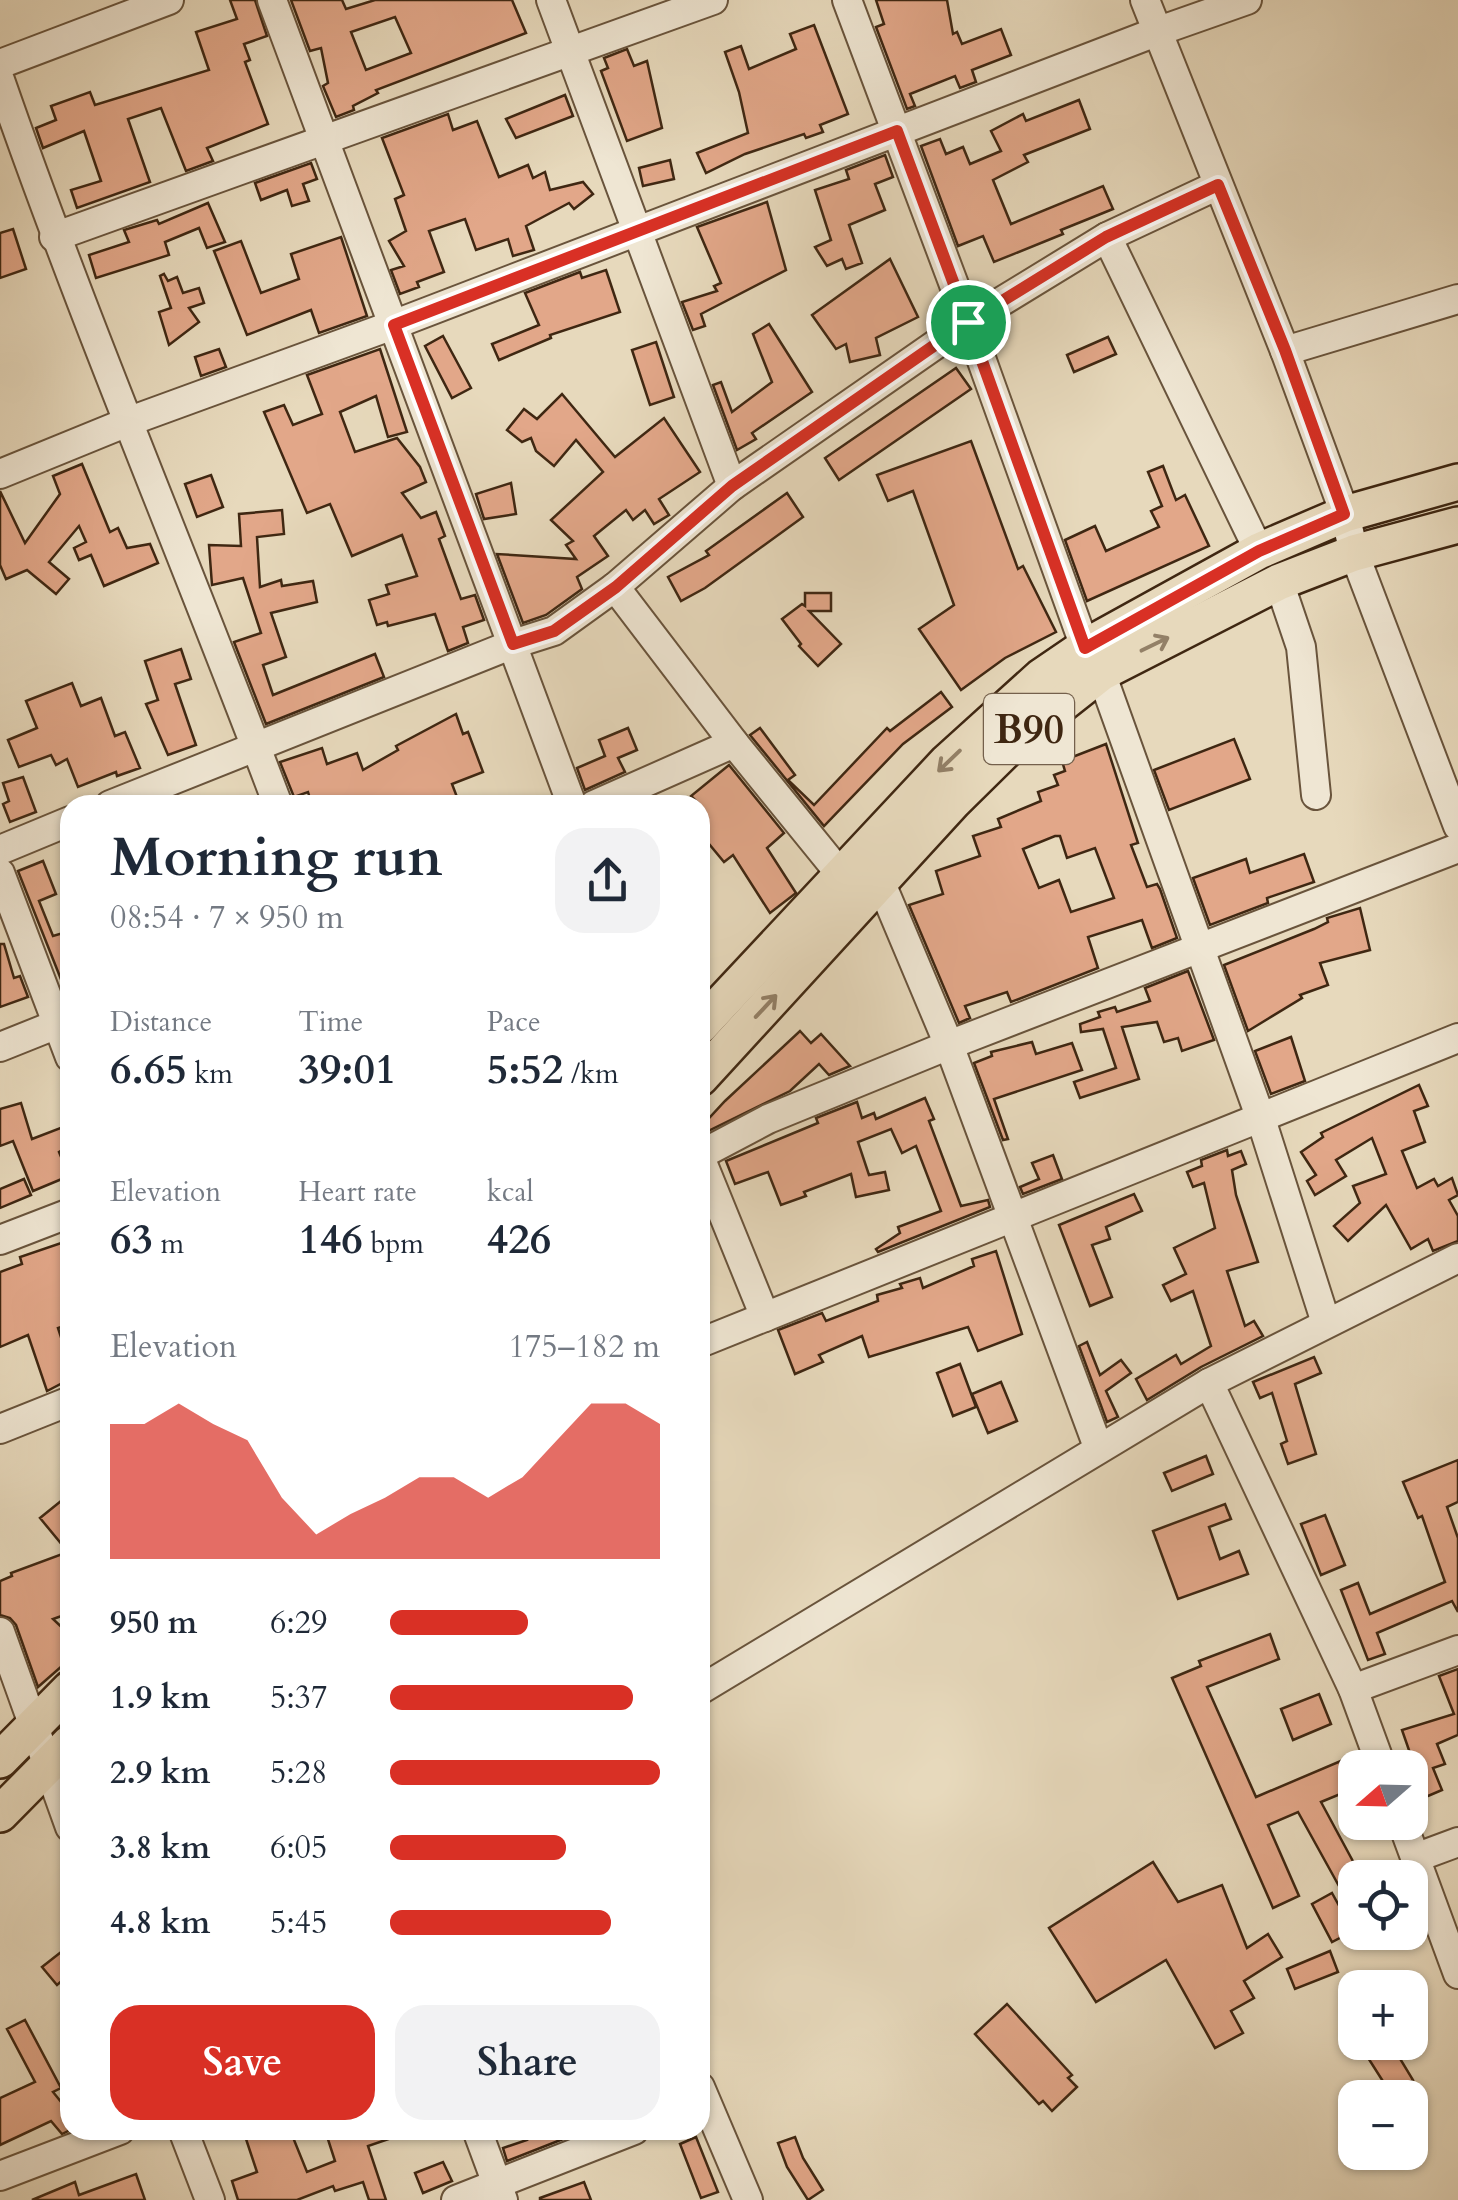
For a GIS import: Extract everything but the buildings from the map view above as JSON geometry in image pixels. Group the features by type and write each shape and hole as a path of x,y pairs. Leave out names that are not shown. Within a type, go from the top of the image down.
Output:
{"main road":[{"name":"B90","path":"710,1067 954,801 1093,660 1259,551 1344,514 1458,482"},
{"name":"B90","path":"710,1015 947,762 1041,677 1093,660 1354,553 1458,525"},
{"path":"0,1760 60,1698"},
{"path":"0,1814 59,1754"}],"street":[{"path":"0,64 169,0"},
{"path":"272,0 568,795"},
{"path":"550,0 732,486"},
{"path":"54,236 713,0"},
{"path":"847,0 1202,948 1326,1323"},
{"path":"1145,0 1285,350 1344,514 1354,553 1458,826"},
{"path":"0,474 130,421 394,325 1247,0"},
{"path":"0,80 54,236 274,795"},
{"path":"134,795 554,631 616,587 732,486 968,322 1106,237 1218,185"},
{"path":"1106,237 1259,551"},
{"path":"1285,350 1458,299"},
{"path":"1279,582 1301,647 1316,795"},
{"path":"616,587 842,876"},
{"path":"616,795 734,742"},
{"path":"0,850 60,825"},
{"path":"710,1151 768,1119 949,1045 1458,848"},
{"path":"0,874 60,1012"},
{"path":"880,881 949,1045 1098,1448"},
{"path":"0,1047 60,1023"},
{"path":"710,1339 1458,1038"},
{"path":"710,1181 765,1317"},
{"path":"0,1240 60,1217"},
{"path":"710,1684 1210,1383 1458,1258"},
{"path":"1210,1383 1353,1689 1375,1750"},
{"path":"0,1429 60,1405"},
{"path":"0,1632 34,1724 59,1754"},
{"path":"1353,1689 1458,1650"},
{"path":"1408,1840 1458,1974"},
{"path":"1414,1858 1458,1842"},
{"path":"710,2115 748,2200"},
{"path":"0,2176 94,2140"},
{"path":"187,2140 210,2200"},
{"path":"481,2140 500,2193"},
{"path":"456,2200 500,2193 613,2140"}],"route":[{"path":"968,322 732,486 616,587 554,631 513,644 394,325 897,131 968,322 1106,237 1218,185 1285,350 1344,514 1259,551 1085,648 968,322"}]}
